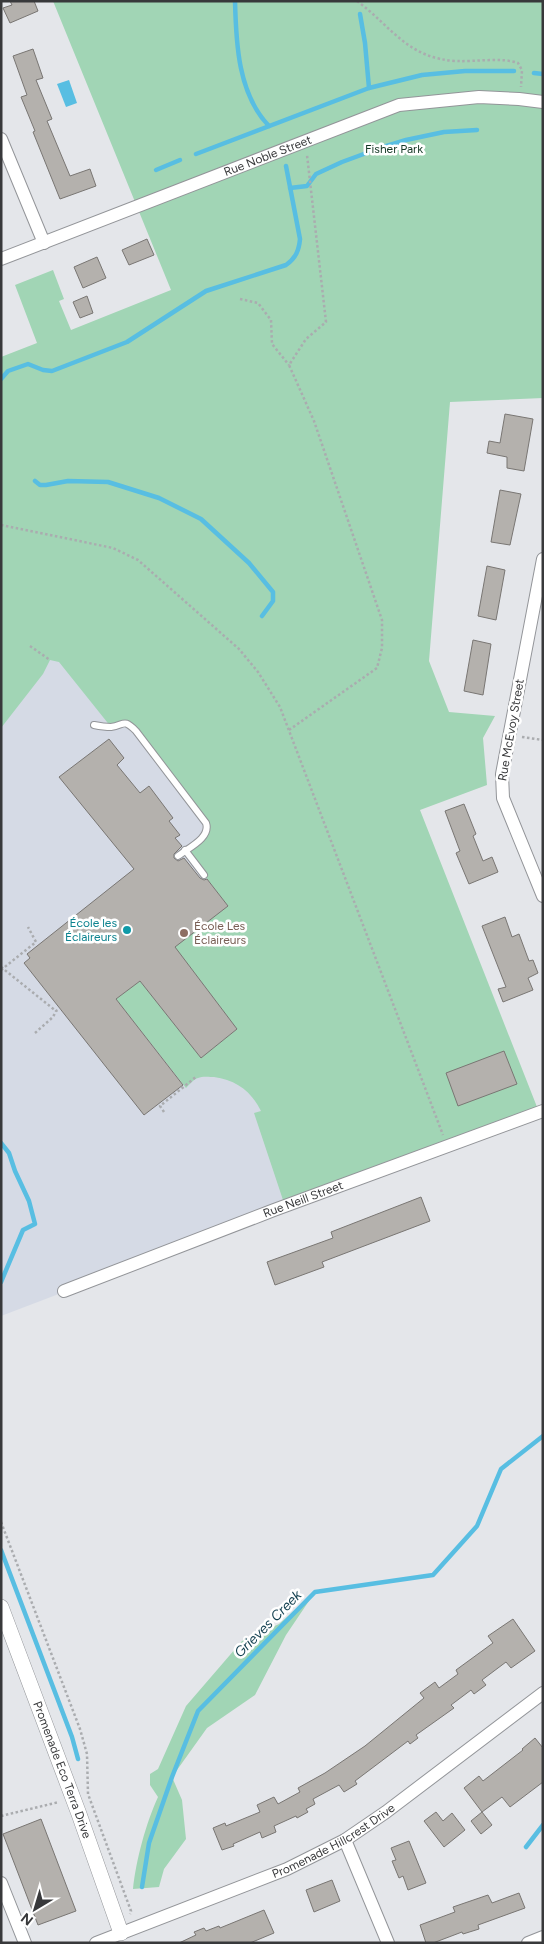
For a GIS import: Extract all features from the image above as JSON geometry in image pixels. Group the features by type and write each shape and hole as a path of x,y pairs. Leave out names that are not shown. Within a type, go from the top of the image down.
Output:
{"street":[{"name":"Rue Noble Street","path":"1,259 400,105 479,97 519,98 543,102"},
{"path":"1,139 44,243"},
{"name":"Rue McEvoy Street","path":"543,559 502,774 503,798 543,896"},
{"name":"Rue Neill Street","path":"64,1291 274,1210 543,1111"},
{"name":"Promenade Eco Terra Drive","path":"1,1607 121,1933"},
{"name":"Promenade Hillcrest Drive","path":"96,1943 287,1869 345,1840 386,1812 543,1693"},
{"path":"345,1840 388,1943"},
{"path":"1,1883 25,1943"},
{"path":"528,1943 543,1937"}],"lane":[{"path":"94,725 111,727 125,722 129,724 206,823 208,827 202,838 178,856"},
{"path":"185,850 204,875"}],"path":[{"path":"357,1 400,41 426,56 455,61 509,60 518,63 522,70 519,98"},
{"path":"289,365 306,339 326,322 306,140"},
{"path":"240,299 258,303 271,320 272,344 289,365 314,421 382,620 382,648 377,668 288,730"},
{"path":"1,525 113,548 138,560 239,649 271,690 280,707 447,1146"},
{"path":"30,646 50,660"},
{"path":"509,736 543,740"},
{"path":"28,928 36,942 2,969 56,1011"},
{"path":"35,1033 54,1017 56,1011 60,1009"},
{"path":"164,1112 160,1106 197,1076"},
{"path":"1,1522 80,1729 87,1754 88,1794 131,1911"},
{"path":"1,1816 42,1807 72,1797"}],"shaded area":[{"name":"École Les Éclaireurs","path":"1,525 447,1146 1,1316"}],"green space":[{"name":"Fisher Park","path":"53,1 543,1 543,398 450,402 429,661 449,712 495,716 483,738 487,785 420,810 539,1112 285,1206 254,1113 261,1111 253,1098 236,1084 214,1077 200,1077 186,1088 116,999 140,981 201,1058 237,1029 181,955 170,950 228,906 185,850 202,838 207,827 129,724 111,727 59,662 50,660 43,674 1,728 1,357 37,343 15,285 53,270 64,299 59,301 71,330 171,290"},
{"path":"315,1592 286,1635 255,1695 207,1728 172,1777 182,1800 186,1839 164,1869 159,1887 133,1889 142,1842 158,1797 150,1785 150,1774 158,1769 186,1706 242,1641 279,1624"}],"water":[{"path":"69,80 77,103 66,107 57,84"}],"building":[{"path":"10,1 34,1 38,11 10,23 3,8 12,5"},
{"path":"33,49 43,78 36,80 52,119 47,121 70,176 90,169 96,186 60,199 21,97 27,95 13,56"},
{"path":"147,239 154,255 129,265 122,250"},
{"path":"97,257 106,278 83,288 74,267"},
{"path":"87,296 93,313 80,318 73,302"},
{"path":"505,414 533,419 524,471 507,468 507,457 487,453 489,441 500,443"},
{"path":"500,490 521,494 510,545 491,542"},
{"path":"487,566 505,570 496,620 478,616"},
{"path":"473,640 491,644 483,695 464,691"},
{"name":"École les Éclaireurs","path":"109,739 124,758 117,765 140,793 149,786 173,818 169,821 180,835 175,838 182,846 174,854 174,858 178,861 184,858 200,878 207,879 228,906 175,947 237,1029 201,1058 140,981 116,999 183,1085 144,1115 24,963 30,958 27,954 134,869 59,777"},
{"path":"464,804 476,834 473,836 483,861 492,857 498,872 469,884 456,853 460,851 445,811"},
{"path":"505,917 512,937 519,934 529,961 533,960 538,973 528,978 533,990 503,1002 498,989 506,987 482,926"},
{"path":"504,1051 517,1084 458,1106 446,1073"},
{"path":"421,1197 430,1221 322,1262 324,1267 275,1285 267,1262 333,1238 331,1232"},
{"path":"513,1619 535,1651 511,1668 506,1662 482,1680 486,1685 474,1694 471,1690 451,1705 454,1708 416,1735 418,1738 410,1744 408,1741 355,1781 357,1784 344,1792 339,1785 313,1799 315,1804 306,1809 308,1812 274,1826 276,1832 262,1838 260,1832 233,1844 234,1846 222,1850 213,1828 225,1823 226,1826 260,1812 257,1805 274,1797 278,1804 300,1792 298,1788 325,1773 365,1746 424,1698 420,1693 435,1682 439,1688 458,1674 456,1670 493,1643 488,1636"},
{"path":"535,1738 543,1748 543,1782 510,1807 502,1797 482,1812 464,1788 479,1776 483,1781 523,1750"},
{"path":"436,1812 443,1821 452,1813 465,1830 444,1847 424,1821"},
{"path":"482,1812 492,1825 481,1834 471,1821"},
{"path":"41,1819 76,1911 38,1925 3,1834"},
{"path":"409,1841 426,1883 408,1890 403,1876 399,1878 392,1861 396,1860 391,1848"},
{"path":"332,1880 340,1901 314,1912 306,1890"},
{"path":"519,1893 525,1908 478,1925 479,1929 463,1934 462,1932 433,1943 426,1943 420,1925 455,1912 453,1907 488,1895 492,1903"},
{"path":"264,1910 274,1933 250,1943 179,1943 196,1935 194,1932 204,1928 206,1931 219,1926 220,1928"}],"waterway":[{"path":"235,1 238,51 245,83 251,99 269,126"},
{"path":"360,14 369,88"},
{"path":"196,154 369,88 422,75 465,71 514,71"},
{"path":"534,73 543,74"},
{"path":"290,188 307,186 316,174 380,148 444,132 477,130"},
{"path":"156,170 180,160"},
{"path":"1,379 8,371 28,364 43,370 52,371 127,342 206,291 286,265 296,254 300,239 286,166"},
{"path":"35,481 40,485 68,481 108,482 159,498 201,519 249,563 273,592 273,601 262,616"},
{"path":"1,1143 9,1153 29,1201 35,1224 23,1230 1,1282"},
{"name":"Grieves Creek","path":"142,1887 149,1843 198,1711 315,1592 433,1575 477,1526 501,1469 543,1436"},
{"path":"1,1550 72,1737 78,1759"},
{"path":"526,1847 543,1825"}],"place":[{"name":"École les Éclaireurs","path":"127,930"},
{"name":"École Les Éclaireurs","path":"184,933"}]}
